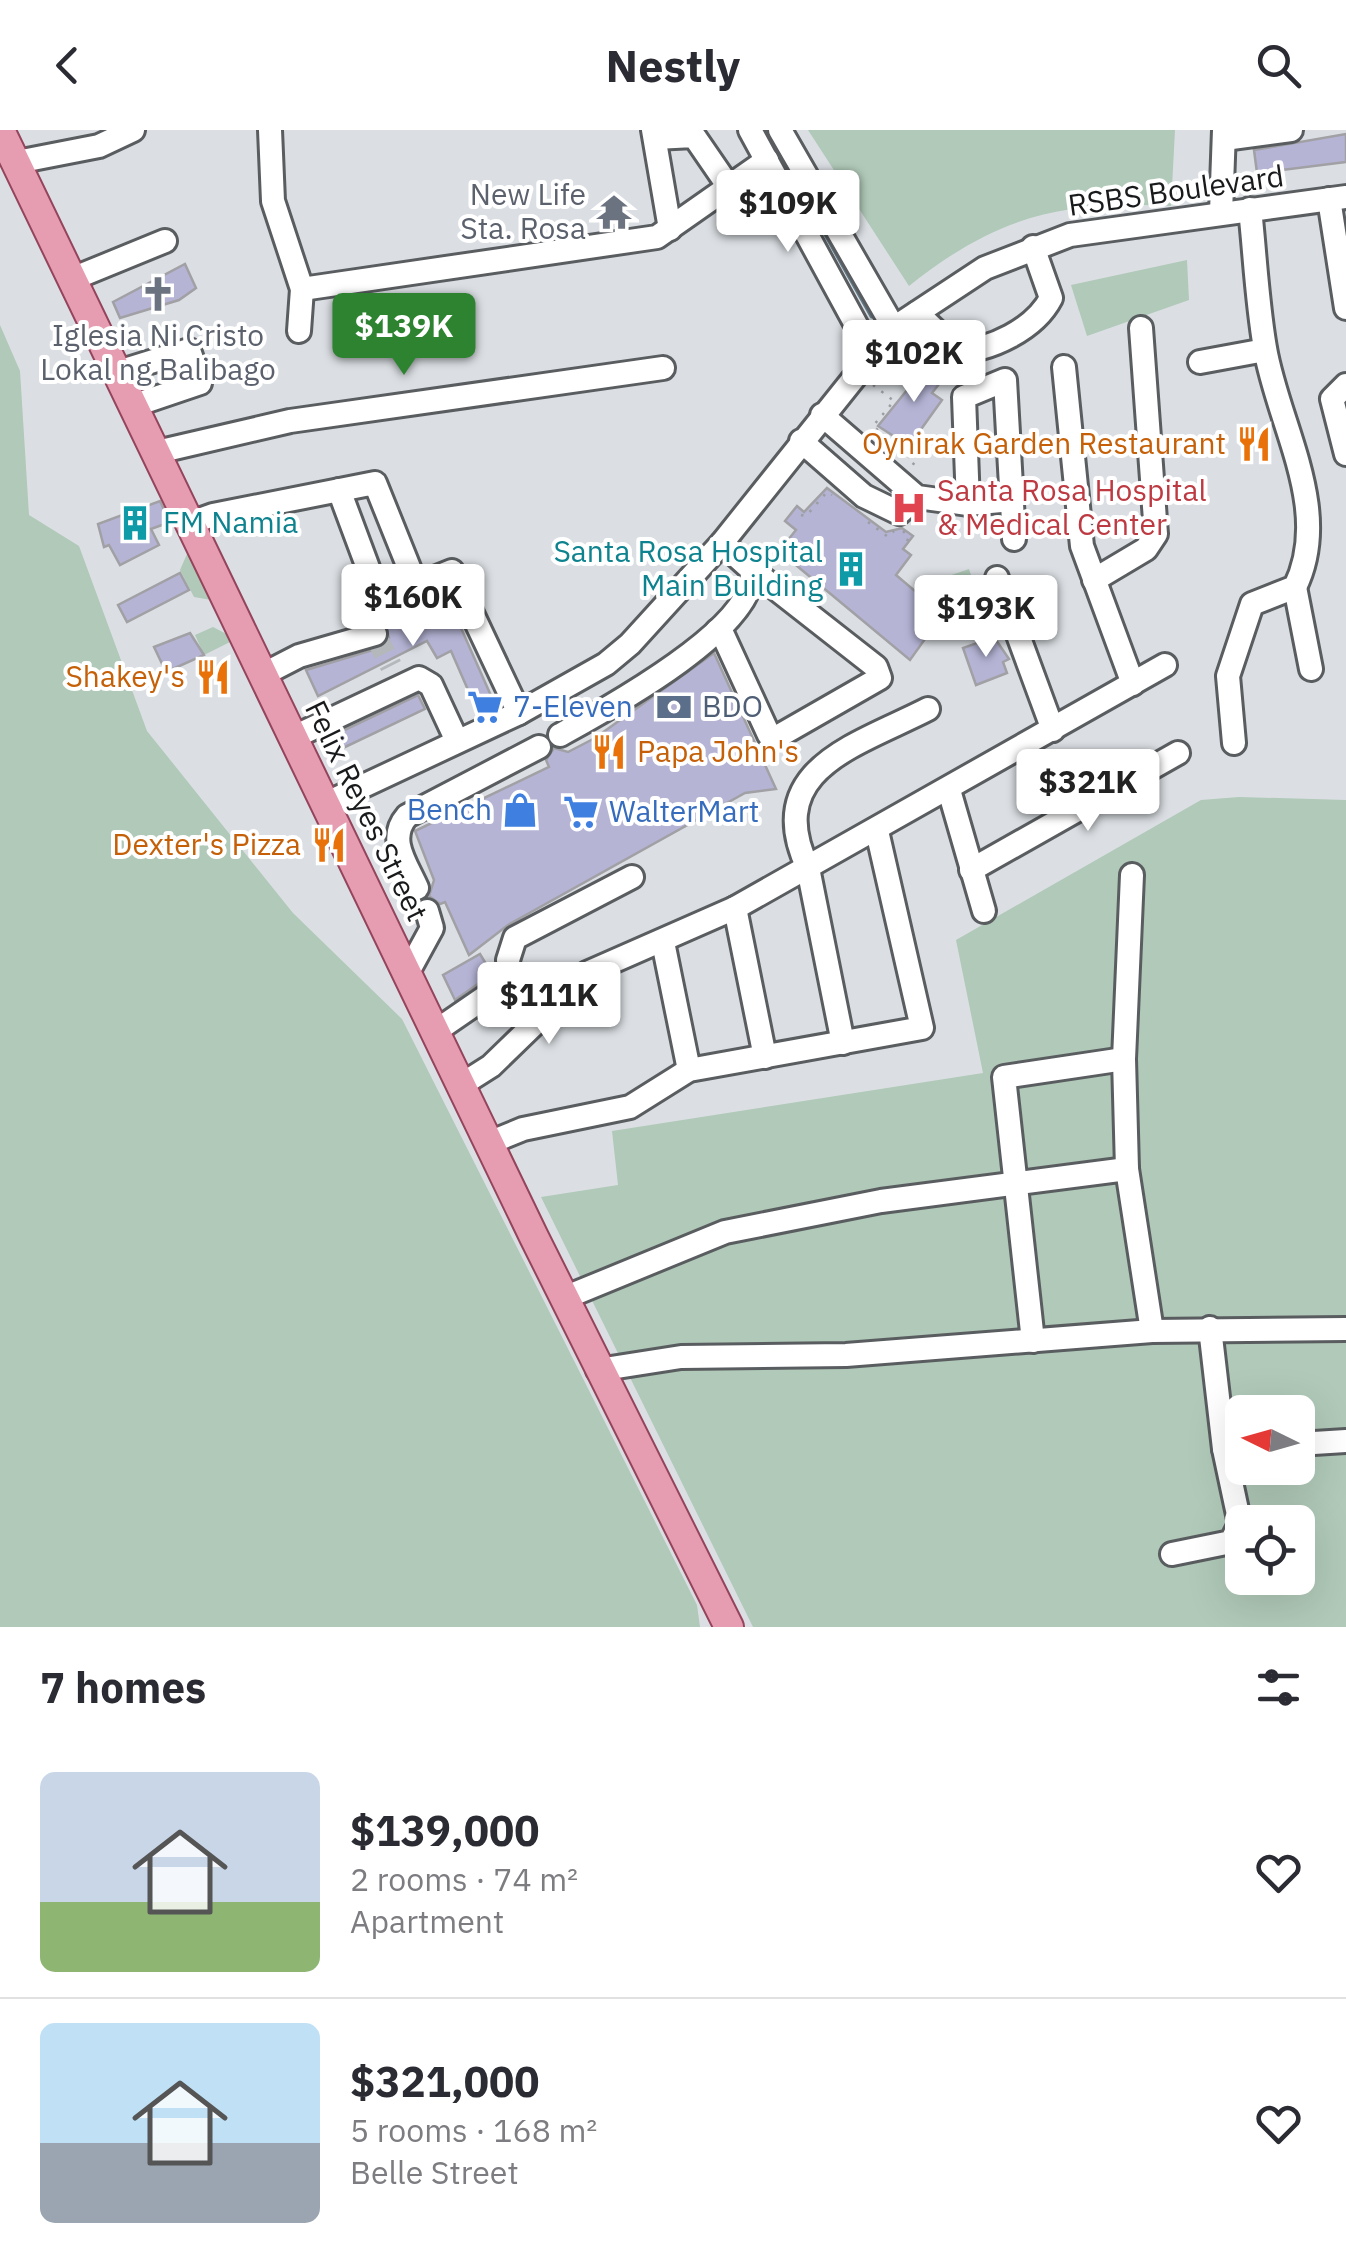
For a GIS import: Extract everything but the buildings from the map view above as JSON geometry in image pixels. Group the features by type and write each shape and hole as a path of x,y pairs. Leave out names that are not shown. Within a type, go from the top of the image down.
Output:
{"main road":[{"name":"Felix Reyes Street","path":"6,145 598,1370 729,1627"},
{"name":"Felix Reyes Street","path":"674,1520 709,1627"}],"street":[{"path":"6,145 98,146 133,130"},
{"path":"270,130 273,201 302,289 300,331"},
{"path":"750,130 872,354"},
{"path":"780,130 894,328"},
{"path":"1221,213 1224,135 1291,130"},
{"path":"670,229 654,134 694,136 730,187"},
{"path":"302,289 641,240 670,229 767,160"},
{"path":"1338,198 1346,308"},
{"name":"RSBS Boulevard","path":"327,804 572,686 630,644 722,543 894,328 985,268 1070,235 1338,198"},
{"path":"1250,209 1265,350 1303,480 1307,563 1295,587 1311,669"},
{"path":"72,279 165,242"},
{"path":"917,313 957,352 984,351 1044,312 1051,298 1033,248"},
{"path":"1094,580 1146,549 1156,534 1141,328"},
{"path":"118,372 188,350 200,383 134,405"},
{"path":"1200,362 1265,350"},
{"path":"1064,367 1082,546 1133,684"},
{"path":"157,452 290,421 662,368"},
{"path":"968,504 964,396 1005,380 1014,539"},
{"path":"1339,392 1346,454"},
{"path":"822,415 917,497 968,504 1012,500"},
{"path":"801,442 864,496 899,513 917,497"},
{"path":"191,523 375,483 416,585"},
{"path":"339,490 380,600 452,571 519,713"},
{"path":"717,630 724,635 769,736 778,737 880,678 876,666 722,543"},
{"path":"417,888 396,834 407,816 636,691 717,630 749,596 752,570"},
{"path":"996,578 1054,730"},
{"path":"1234,744 1228,676 1252,604 1295,587"},
{"path":"264,674 298,656 375,634"},
{"path":"461,1085 490,1066 587,974 736,908 1165,665"},
{"path":"294,736 396,676 419,678 431,685 457,742"},
{"path":"572,686 588,720"},
{"path":"843,1043 808,868 796,842 800,792 813,769 928,708"},
{"path":"971,870 1178,753"},
{"path":"418,761 438,800"},
{"path":"948,790 984,912"},
{"path":"489,1143 523,1129 630,1107 689,1070 922,1028 877,831"},
{"path":"1132,874 1124,1058 1127,1169 1152,1330"},
{"path":"436,1031 510,980 508,960 514,938 632,877"},
{"path":"736,908 765,1057"},
{"path":"408,972 432,928 428,910"},
{"path":"664,942 689,1070"},
{"path":"1033,1340 1004,1077 1124,1058"},
{"path":"564,1298 725,1232 881,1201 1127,1169"},
{"path":"1210,1328 1225,1406"},
{"path":"598,1370 681,1357 846,1355 1152,1330 1346,1328"},
{"path":"1315,1443 1346,1441"},
{"path":"1172,1554 1231,1542 1240,1524 1236,1485"}],"path":[{"path":"868,522 888,537 898,526 909,537 903,549"}],"green space":[{"path":"808,130 1175,130 1171,206 1096,207 1031,218 971,243 909,286"},
{"path":"1187,260 1189,300 1087,336 1071,285"},
{"path":"0,325 20,371 29,515 79,546 147,731 293,913 402,1019 697,1605 700,1627 0,1627"},
{"path":"191,545 217,601 194,597 180,570"},
{"path":"969,569 989,629 957,640 937,580"},
{"path":"213,627 236,639 204,655 195,635"},
{"path":"1201,800 1346,800 1346,1627 753,1627 541,1197 618,1185 612,1131 983,1073 956,940"}],"waterway":[{"path":"767,130 872,316"}],"tunnel":[{"path":"375,634 391,666"}],"place":[{"name":"New Life Sta. Rosa","path":"614,212"},
{"name":"Iglesia Ni Cristo Lokal ng Balibago","path":"158,294"},
{"name":"Oynirak Garden Restaurant","path":"1254,444"},
{"name":"Santa Rosa Hospital & Medical Center","path":"909,508"},
{"name":"FM Namia","path":"135,523"},
{"name":"Santa Rosa Hospital Main Building","path":"851,569"},
{"name":"Shakey's","path":"213,677"},
{"name":"7-Eleven","path":"485,707"},
{"name":"BDO","path":"674,707"},
{"name":"Papa John's","path":"609,752"},
{"name":"Bench","path":"520,810"},
{"name":"WalterMart","path":"581,812"},
{"name":"Dexter's Pizza","path":"329,845"}]}
